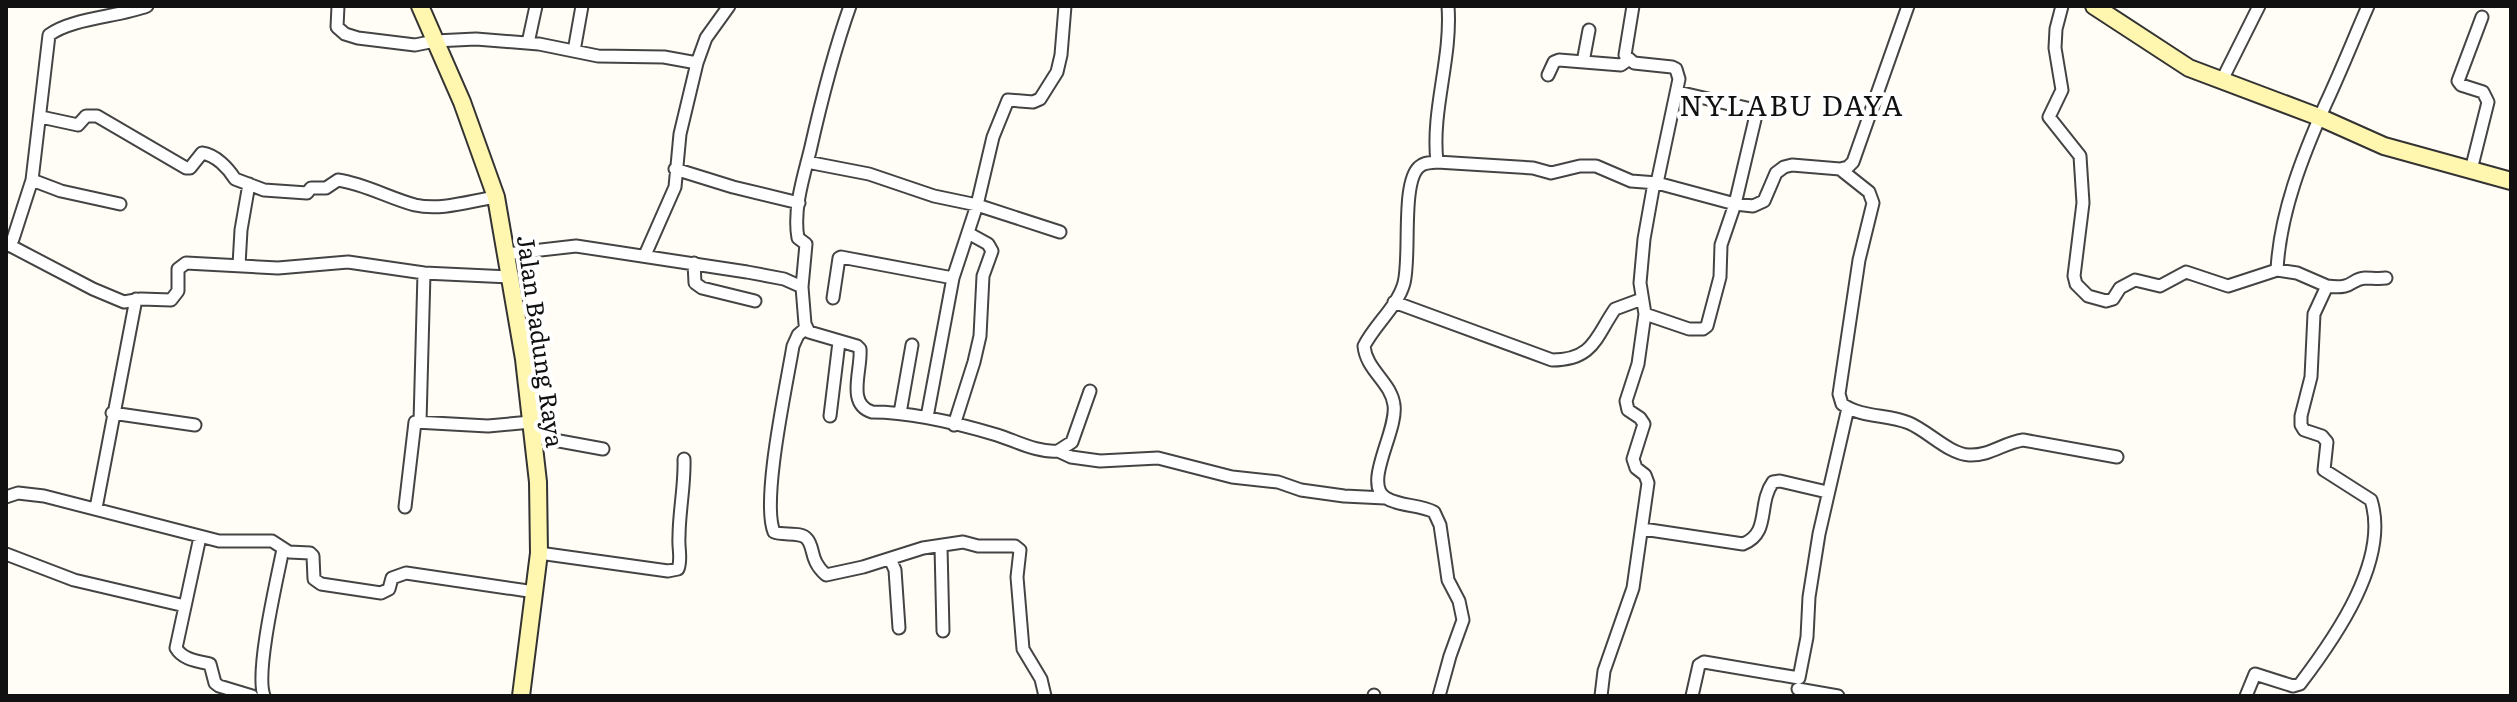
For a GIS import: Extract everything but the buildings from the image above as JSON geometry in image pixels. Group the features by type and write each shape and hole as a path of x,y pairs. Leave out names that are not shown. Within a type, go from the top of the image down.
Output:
{"main road":[{"name":"Jalan Badung Raya","path":"420,6 472,129 496,197 524,359 538,482 539,553 521,696"},
{"path":"2094,6 2189,68 2319,117 2384,146 2511,181"}],"street":[{"path":"147,6 81,23 49,35 32,180 13,239 7,245 117,301 166,301 175,297 178,269 182,264 278,268 348,262 424,273 510,277"},
{"path":"338,6 337,27 345,34 358,38 415,45 462,38 528,43 598,56 664,57 697,63"},
{"path":"528,43 536,6"},
{"path":"574,51 582,6"},
{"path":"645,255 675,187 680,134 697,63 706,38 729,6"},
{"path":"850,6 829,71 807,162 799,203 798,238 806,244 802,287 806,328 817,336 860,349 857,382 860,406 872,412 927,417 1071,457 1100,461 1158,458 1232,477 1278,482 1301,490 1385,498 1427,508 1434,512 1440,525 1448,580 1459,601 1463,620 1439,696"},
{"path":"927,417 953,278 977,205 993,137 1008,100 1033,102 1040,99 1057,72 1065,6"},
{"path":"1437,162 1434,142 1448,45 1448,6"},
{"path":"1628,60 1624,52 1633,6"},
{"path":"1385,498 1378,488 1377,476 1392,432 1395,408 1389,388 1365,356 1364,346 1405,282 1411,178 1417,168 1425,163 1437,162 1533,168 1559,174 1580,166 1596,166 1631,181 1656,183 1753,206 1764,201 1776,173 1784,167 1801,165 1840,169 1853,162 1908,6"},
{"path":"2062,6 2055,48 2062,90 2049,117 2080,156 2083,203 2074,276 2079,289 2088,296 2106,301 2113,299 2120,288 2135,280 2160,286 2181,272 2191,272 2228,286 2277,270 2297,273 2342,289 2360,279 2386,278"},
{"path":"2222,80 2259,6"},
{"path":"2277,270 2285,216 2319,117 2368,6"},
{"path":"2471,170 2488,102 2483,92 2461,85 2458,81 2482,17"},
{"path":"1583,62 1589,30"},
{"path":"1548,75 1554,62 1559,60 1621,65 1628,60 1676,69 1679,79 1644,239 1639,289 1645,314 1638,364 1626,401 1628,410 1644,424 1633,459 1648,483 1643,529 1633,588 1604,671 1601,696"},
{"path":"1645,314 1689,329 1705,328 1720,277 1721,245 1735,204 1756,112 1678,92"},
{"path":"41,117 78,125 86,116 97,116 186,168 190,168 202,153 208,153 230,170 235,179 264,190 307,193 311,188 326,188 338,180 359,183 414,205 438,207 496,197"},
{"path":"807,162 844,167 1060,232"},
{"path":"675,169 799,203"},
{"path":"1840,169 1869,192 1873,203 1859,260 1839,399 1848,408 1909,423 1961,454 1985,455 2023,440 2117,457"},
{"path":"32,180 50,188 120,204"},
{"path":"239,265 249,184"},
{"path":"954,425 980,336 983,276 992,251 988,244 968,233"},
{"path":"506,254 576,246 784,279 802,287"},
{"path":"833,298 841,257 953,278"},
{"path":"694,263 695,283 702,288 755,301"},
{"path":"420,422 424,273"},
{"path":"2246,696 2255,674 2293,686 2300,684 2338,630 2368,566 2373,548 2371,500 2324,470 2327,442 2322,436 2304,430 2301,425 2311,377 2314,314 2327,286"},
{"path":"96,508 136,299"},
{"path":"1394,302 1552,360 1564,360 1596,343 1615,309 1642,299"},
{"path":"806,328 793,346 776,445 771,526 778,535 800,535 808,539 813,559 826,575 923,548 963,542 978,546 1015,546 1020,550 1017,577 1023,649 1041,679 1045,696"},
{"path":"830,416 839,342"},
{"path":"900,413 912,345"},
{"path":"1058,451 1072,442 1090,391"},
{"path":"1798,688 1807,637 1809,597 1827,492 1848,408"},
{"path":"112,413 195,425"},
{"path":"405,507 414,424 420,422 532,429 603,449"},
{"path":"539,553 668,571 678,569 684,459"},
{"path":"1643,529 1743,544 1757,538 1768,489 1773,482 1827,492"},
{"path":"6,497 18,493 44,496 219,541 272,541 289,552 310,553 313,556 314,579 321,584 381,593 389,589 392,578 406,573 535,592"},
{"path":"200,537 176,648 179,654 210,664 215,683 219,686 259,694 283,549"},
{"path":"941,547 943,631"},
{"path":"6,554 74,580 185,606"},
{"path":"890,559 895,570 899,628"},
{"path":"1692,696 1699,665 1704,662 1838,696"}],"district":[{"name":"NYLABU DAYA","path":"1792,104"}]}
